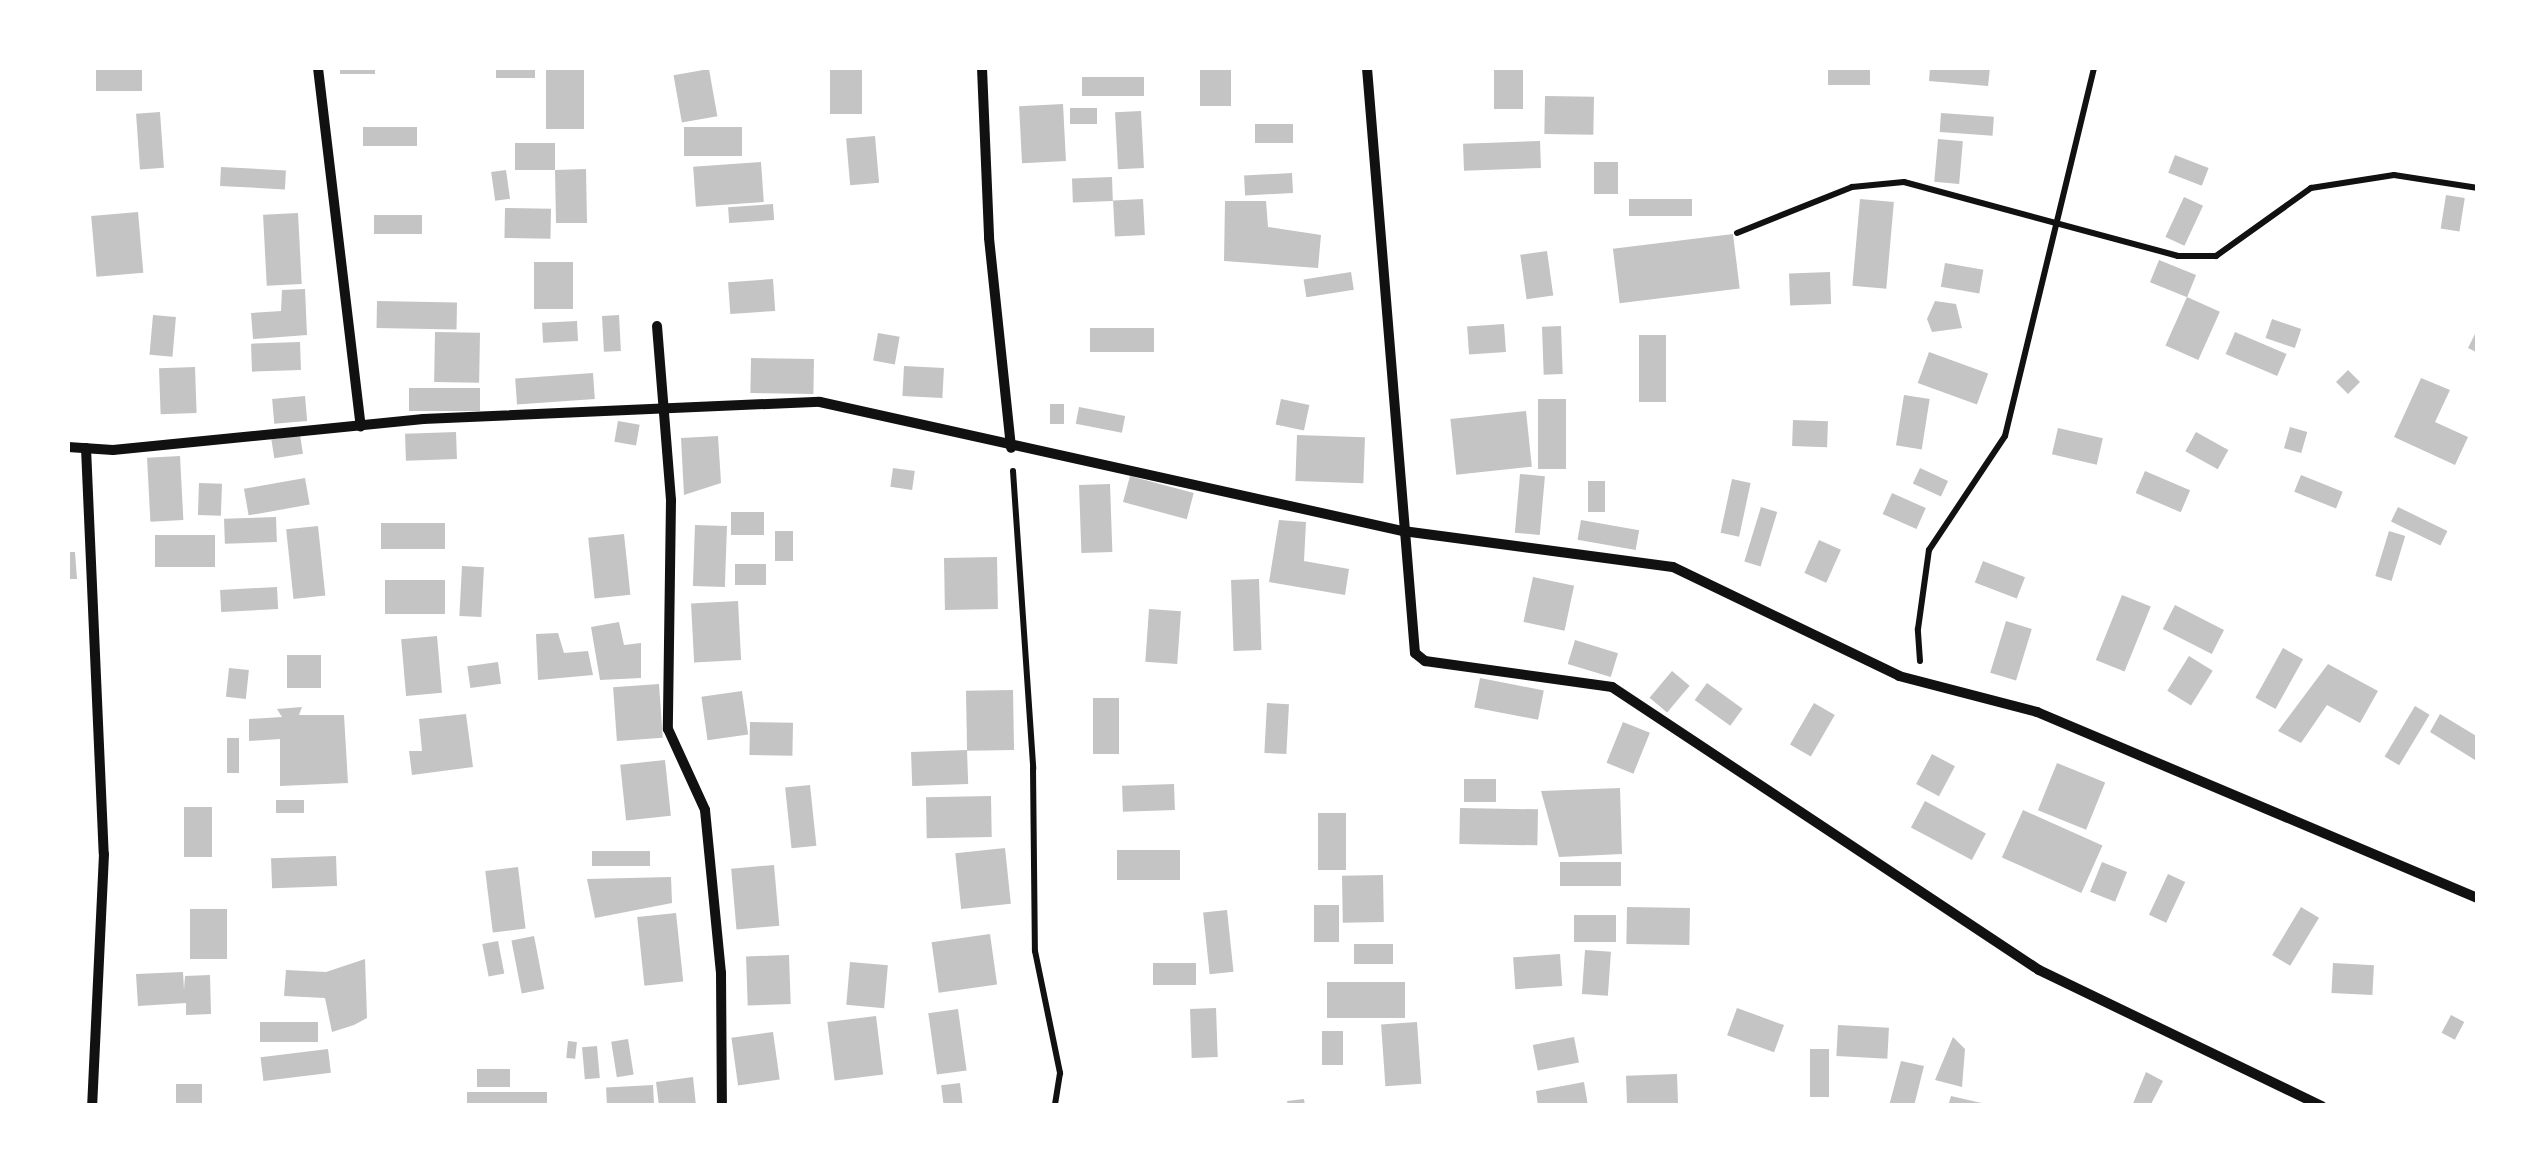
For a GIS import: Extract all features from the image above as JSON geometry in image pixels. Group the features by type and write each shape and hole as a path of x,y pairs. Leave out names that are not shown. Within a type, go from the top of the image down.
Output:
{"street":[{"path":"318,68 362,426"},
{"path":"982,68 989,238 1011,448"},
{"path":"1367,68 1410,643 1425,661 1612,687 2039,970 2322,1106"},
{"path":"657,326 659,408 671,500 668,729 705,810 721,974 722,1106"},
{"path":"68,447 659,408 820,402 1011,448 1403,532 1673,568 1922,682 2037,712 2478,898"},
{"path":"86,448 104,854 92,1106"}],"path":[{"path":"1922,682 1918,630 1929,550 2005,436 2052,220 2094,68"},
{"path":"1736,233 1852,187 1904,182 2178,256 2216,256 2311,188 2394,176 2478,188"},
{"path":"1011,448 1033,768 1035,951 1060,1073 1055,1106"}],"building":[{"path":"96,68 142,68 142,91 96,91"},
{"path":"340,68 375,68 375,74 340,74"},
{"path":"496,68 535,68 535,78 496,78"},
{"path":"546,68 584,68 584,129 546,129"},
{"path":"830,68 862,68 862,114 830,114"},
{"path":"1200,68 1231,68 1231,106 1200,106"},
{"path":"1494,68 1523,68 1523,109 1494,109"},
{"path":"1828,68 1870,68 1870,85 1828,85"},
{"path":"1930,68 1990,68 1988,86 1929,81"},
{"path":"709,69 717,116 682,123 674,75"},
{"path":"1082,77 1144,77 1144,96 1082,96"},
{"path":"1545,96 1594,97 1593,135 1544,134"},
{"path":"1063,104 1066,161 1022,163 1019,106"},
{"path":"1070,108 1097,108 1097,124 1070,124"},
{"path":"1141,111 1144,168 1118,169 1115,112"},
{"path":"160,112 164,168 140,170 136,114"},
{"path":"1941,113 1994,117 1993,136 1940,132"},
{"path":"1255,124 1293,124 1293,143 1255,143"},
{"path":"363,127 417,127 417,146 363,146"},
{"path":"684,127 742,127 742,156 684,156"},
{"path":"875,136 879,183 850,185 846,139"},
{"path":"1938,139 1963,141 1959,184 1934,182"},
{"path":"1540,141 1541,168 1464,171 1463,144"},
{"path":"515,143 555,143 555,170 515,170"},
{"path":"2175,155 2209,168 2202,186 2168,173"},
{"path":"761,162 764,202 696,207 693,167"},
{"path":"1594,162 1618,162 1618,194 1594,194"},
{"path":"221,167 286,170 285,189 220,186"},
{"path":"586,169 587,223 556,223 555,170"},
{"path":"506,170 510,199 495,201 491,172"},
{"path":"1292,173 1293,193 1245,195 1244,176"},
{"path":"1112,177 1113,201 1073,202 1072,178"},
{"path":"2446,195 2465,198 2459,232 2441,229"},
{"path":"2184,197 2203,206 2184,246 2165,237"},
{"path":"1143,199 1145,235 1115,237 1113,201"},
{"path":"1629,199 1692,199 1692,216 1629,216"},
{"path":"1860,199 1894,202 1886,289 1852,286"},
{"path":"1225,201 1266,201 1268,227 1321,235 1318,268 1224,261"},
{"path":"773,204 774,220 729,223 728,207"},
{"path":"505,208 551,209 550,239 504,238"},
{"path":"138,212 143,273 96,277 91,216"},
{"path":"298,213 302,284 267,286 263,215"},
{"path":"374,215 422,215 422,234 374,234"},
{"path":"1733,234 1740,289 1620,303 1613,249"},
{"path":"1547,251 1553,296 1527,299 1520,255"},
{"path":"2159,260 2196,275 2187,297 2150,282"},
{"path":"534,262 573,262 573,309 534,309"},
{"path":"1945,263 1983,270 1979,293 1941,287"},
{"path":"1351,272 1354,290 1306,297 1304,280"},
{"path":"1830,272 1831,304 1790,305 1789,273"},
{"path":"773,279 775,311 730,314 728,282"},
{"path":"305,289 307,335 253,339 251,313 281,311 282,290"},
{"path":"2187,297 2220,312 2198,360 2165,345"},
{"path":"377,301 457,302 457,329 377,328"},
{"path":"1935,301 1956,304 1962,328 1932,332 1927,319"},
{"path":"153,315 176,317 172,357 150,355"},
{"path":"619,315 621,351 604,352 602,316"},
{"path":"2272,319 2301,329 2295,348 2265,338"},
{"path":"577,321 578,341 543,343 542,323"},
{"path":"1504,324 1506,352 1469,355 1467,327"},
{"path":"1561,326 1563,374 1544,375 1542,327"},
{"path":"1090,328 1154,328 1154,352 1090,352"},
{"path":"2478,328 2478,353 2468,348"},
{"path":"435,332 480,333 479,383 434,382"},
{"path":"2235,332 2287,354 2277,376 2226,354"},
{"path":"878,333 900,337 895,364 873,361"},
{"path":"1639,335 1666,335 1666,402 1639,402"},
{"path":"300,342 301,370 252,372 251,344"},
{"path":"1929,352 1988,374 1977,405 1918,383"},
{"path":"751,358 814,359 813,394 750,393"},
{"path":"904,366 944,368 942,398 902,396"},
{"path":"195,367 197,413 161,414 159,368"},
{"path":"2348,370 2360,382 2348,394 2336,382"},
{"path":"593,373 595,399 517,404 515,378"},
{"path":"2421,378 2450,390 2435,422 2468,437 2455,465 2394,437"},
{"path":"409,388 480,388 480,411 409,411"},
{"path":"1904,395 1930,399 1922,449 1896,445"},
{"path":"305,396 307,421 274,424 272,399"},
{"path":"1281,399 1309,405 1304,430 1276,424"},
{"path":"1538,399 1566,399 1566,469 1538,469"},
{"path":"1050,404 1064,404 1064,424 1050,424"},
{"path":"1079,407 1125,416 1122,433 1076,424"},
{"path":"1526,411 1532,467 1456,475 1450,419"},
{"path":"1793,420 1828,421 1827,447 1792,446"},
{"path":"618,421 640,425 636,446 614,442"},
{"path":"2290,427 2307,432 2301,453 2284,448"},
{"path":"2058,428 2103,438 2097,465 2052,454"},
{"path":"456,432 457,459 406,461 405,434"},
{"path":"2196,432 2228,450 2218,469 2185,451"},
{"path":"300,435 303,454 274,458 271,440"},
{"path":"1297,435 1365,437 1363,483 1295,481"},
{"path":"718,436 721,483 684,495 681,438"},
{"path":"180,456 183,520 150,522 147,458"},
{"path":"893,468 915,471 912,490 890,487"},
{"path":"1920,468 1948,481 1941,497 1913,483"},
{"path":"2145,471 2190,490 2181,512 2136,493"},
{"path":"1520,474 1545,476 1540,535 1515,533"},
{"path":"2301,475 2343,492 2336,509 2294,492"},
{"path":"1130,476 1194,493 1187,519 1123,502"},
{"path":"305,478 310,505 249,515 244,489"},
{"path":"1732,479 1751,483 1739,537 1721,533"},
{"path":"1588,481 1605,481 1605,512 1588,512"},
{"path":"199,483 222,484 221,516 198,515"},
{"path":"1110,484 1112,552 1081,553 1079,485"},
{"path":"1892,493 1926,508 1916,529 1883,514"},
{"path":"1761,507 1777,512 1761,566 1744,562"},
{"path":"2398,507 2447,531 2440,545 2391,521"},
{"path":"731,512 764,512 764,535 731,535"},
{"path":"276,517 277,542 225,544 224,519"},
{"path":"1279,520 1306,522 1304,561 1349,569 1345,595 1269,582"},
{"path":"1581,520 1639,530 1636,550 1578,540"},
{"path":"381,523 445,523 445,549 381,549"},
{"path":"695,525 727,526 725,587 693,586"},
{"path":"318,526 325,596 293,599 286,529"},
{"path":"775,531 793,531 793,561 775,561"},
{"path":"2389,531 2405,536 2392,581 2375,576"},
{"path":"624,534 630,595 595,598 588,538"},
{"path":"155,535 215,535 215,567 155,567"},
{"path":"1819,540 1841,550 1826,583 1804,573"},
{"path":"68,552 75,552 77,579 68,579"},
{"path":"997,557 998,609 945,610 944,558"},
{"path":"1983,561 2025,577 2017,599 1975,582"},
{"path":"735,564 766,564 766,585 735,585"},
{"path":"462,566 484,567 481,617 459,616"},
{"path":"1533,577 1574,586 1565,631 1523,622"},
{"path":"1259,579 1261,650 1233,651 1231,580"},
{"path":"385,580 445,580 445,614 385,614"},
{"path":"277,587 278,609 221,612 220,590"},
{"path":"2122,595 2151,607 2125,672 2096,660"},
{"path":"738,601 741,660 694,662 691,603"},
{"path":"2175,605 2224,630 2212,654 2163,629"},
{"path":"1149,609 1181,611 1177,664 1145,662"},
{"path":"2006,621 2032,629 2016,681 1990,673"},
{"path":"619,622 624,645 641,643 641,678 600,680 591,627"},
{"path":"558,633 564,653 588,651 593,675 538,680 536,634"},
{"path":"437,636 442,693 406,696 401,639"},
{"path":"1575,640 1618,653 1611,677 1568,664"},
{"path":"2283,648 2303,659 2275,709 2255,698"},
{"path":"287,655 321,655 321,688 287,688"},
{"path":"2189,656 2213,671 2191,706 2167,691"},
{"path":"498,662 501,684 470,688 467,666"},
{"path":"2328,664 2378,691 2360,723 2327,705 2301,743 2278,731"},
{"path":"229,668 249,670 246,699 226,697"},
{"path":"1672,671 1690,686 1667,713 1650,698"},
{"path":"1480,678 1544,690 1538,720 1474,707"},
{"path":"1707,683 1743,709 1730,726 1695,700"},
{"path":"659,684 663,738 617,741 613,687"},
{"path":"1013,690 1014,750 967,751 966,691"},
{"path":"742,691 748,735 708,740 701,697"},
{"path":"1093,698 1119,698 1119,754 1093,754"},
{"path":"1267,703 1289,704 1286,754 1264,753"},
{"path":"1814,703 1835,715 1811,757 1790,745"},
{"path":"2415,706 2430,715 2399,765 2385,757"},
{"path":"302,707 299,715 344,715 348,783 280,786 280,739 249,741 249,719 282,717 277,709"},
{"path":"466,714 473,767 412,775 409,751 422,751 419,719"},
{"path":"2440,714 2478,737 2475,760 2430,732"},
{"path":"750,722 793,723 792,756 749,755"},
{"path":"1623,722 1650,733 1633,774 1607,763"},
{"path":"227,738 239,738 239,773 227,773"},
{"path":"967,750 968,784 912,786 911,752"},
{"path":"1932,754 1955,766 1939,796 1916,784"},
{"path":"665,760 671,816 626,820 620,765"},
{"path":"2057,763 2105,782 2086,830 2038,810"},
{"path":"1464,779 1496,779 1496,802 1464,802"},
{"path":"1174,784 1175,810 1123,812 1122,786"},
{"path":"810,785 816,846 792,848 785,788"},
{"path":"1620,788 1622,854 1559,857 1541,791"},
{"path":"991,796 992,837 927,838 926,797"},
{"path":"276,800 304,800 304,813 276,813"},
{"path":"1925,801 1986,833 1972,860 1911,827"},
{"path":"184,807 212,807 212,857 184,857"},
{"path":"1460,808 1538,809 1537,845 1459,844"},
{"path":"2023,810 2102,845 2081,893 2002,858"},
{"path":"1318,813 1346,813 1346,870 1318,870"},
{"path":"1005,848 1011,904 961,909 955,853"},
{"path":"1117,850 1180,850 1180,880 1117,880"},
{"path":"592,851 650,851 650,866 592,866"},
{"path":"336,856 337,886 272,888 271,858"},
{"path":"1560,862 1621,862 1621,886 1560,886"},
{"path":"2102,862 2127,872 2115,902 2090,892"},
{"path":"774,865 779,926 736,930 731,869"},
{"path":"518,867 526,929 493,933 485,871"},
{"path":"2168,874 2185,882 2166,923 2149,915"},
{"path":"1383,875 1384,922 1343,923 1342,876"},
{"path":"671,877 672,903 595,918 587,879"},
{"path":"1314,905 1339,905 1339,942 1314,942"},
{"path":"1627,907 1690,908 1689,945 1626,944"},
{"path":"2301,907 2319,918 2290,966 2272,955"},
{"path":"190,909 227,909 227,959 190,959"},
{"path":"1227,910 1233,972 1210,974 1203,913"},
{"path":"676,913 683,982 644,986 637,917"},
{"path":"1574,915 1616,915 1616,942 1574,942"},
{"path":"990,934 997,985 939,993 932,942"},
{"path":"534,936 544,989 522,993 511,940"},
{"path":"498,941 504,973 489,976 482,944"},
{"path":"1354,944 1393,944 1393,964 1354,964"},
{"path":"1585,950 1611,952 1608,996 1582,994"},
{"path":"1560,954 1562,986 1515,989 1513,957"},
{"path":"789,955 791,1004 748,1005 746,957"},
{"path":"365,959 367,1018 354,1025 332,1032 325,998 284,996 286,970 326,972"},
{"path":"850,962 888,965 884,1008 846,1005"},
{"path":"1153,963 1196,963 1196,985 1153,985"},
{"path":"2333,963 2374,965 2372,995 2331,993"},
{"path":"183,972 184,990 185,976 210,975 211,1014 186,1015 186,1003 138,1006 136,974"},
{"path":"1327,982 1405,982 1405,1018 1327,1018"},
{"path":"1216,1008 1218,1057 1192,1058 1190,1009"},
{"path":"1737,1008 1784,1025 1774,1052 1727,1035"},
{"path":"958,1009 967,1070 937,1075 928,1013"},
{"path":"2451,1015 2464,1022 2455,1040 2442,1033"},
{"path":"876,1016 883,1075 835,1081 827,1022"},
{"path":"260,1022 318,1022 318,1042 260,1042"},
{"path":"1417,1022 1421,1084 1385,1086 1381,1025"},
{"path":"1838,1025 1889,1028 1887,1059 1836,1056"},
{"path":"1322,1031 1343,1031 1343,1065 1322,1065"},
{"path":"773,1032 780,1080 738,1085 731,1038"},
{"path":"1574,1037 1579,1063 1538,1071 1533,1045"},
{"path":"1953,1037 1965,1049 1962,1087 1935,1080"},
{"path":"628,1039 634,1075 617,1077 611,1042"},
{"path":"568,1041 577,1042 575,1059 566,1058"},
{"path":"597,1046 600,1078 585,1079 582,1047"},
{"path":"328,1049 331,1073 263,1081 261,1057"},
{"path":"1810,1049 1829,1049 1829,1097 1810,1097"},
{"path":"1901,1061 1924,1066 1914,1106 1889,1106"},
{"path":"477,1069 510,1069 510,1087 477,1087"},
{"path":"2146,1072 2163,1081 2150,1106 2132,1106"},
{"path":"1677,1074 1678,1105 1627,1106 1626,1076"},
{"path":"693,1077 696,1106 659,1106 656,1082"},
{"path":"1584,1082 1588,1106 1538,1106 1536,1091"},
{"path":"960,1083 963,1106 944,1106 941,1085"},
{"path":"176,1084 202,1084 202,1106 176,1106"},
{"path":"653,1085 654,1103 607,1105 606,1087"},
{"path":"467,1092 547,1092 547,1106 467,1106"},
{"path":"1951,1096 1986,1104 1986,1106 1948,1106"},
{"path":"1304,1099 1305,1106 1288,1106 1287,1101"}]}
